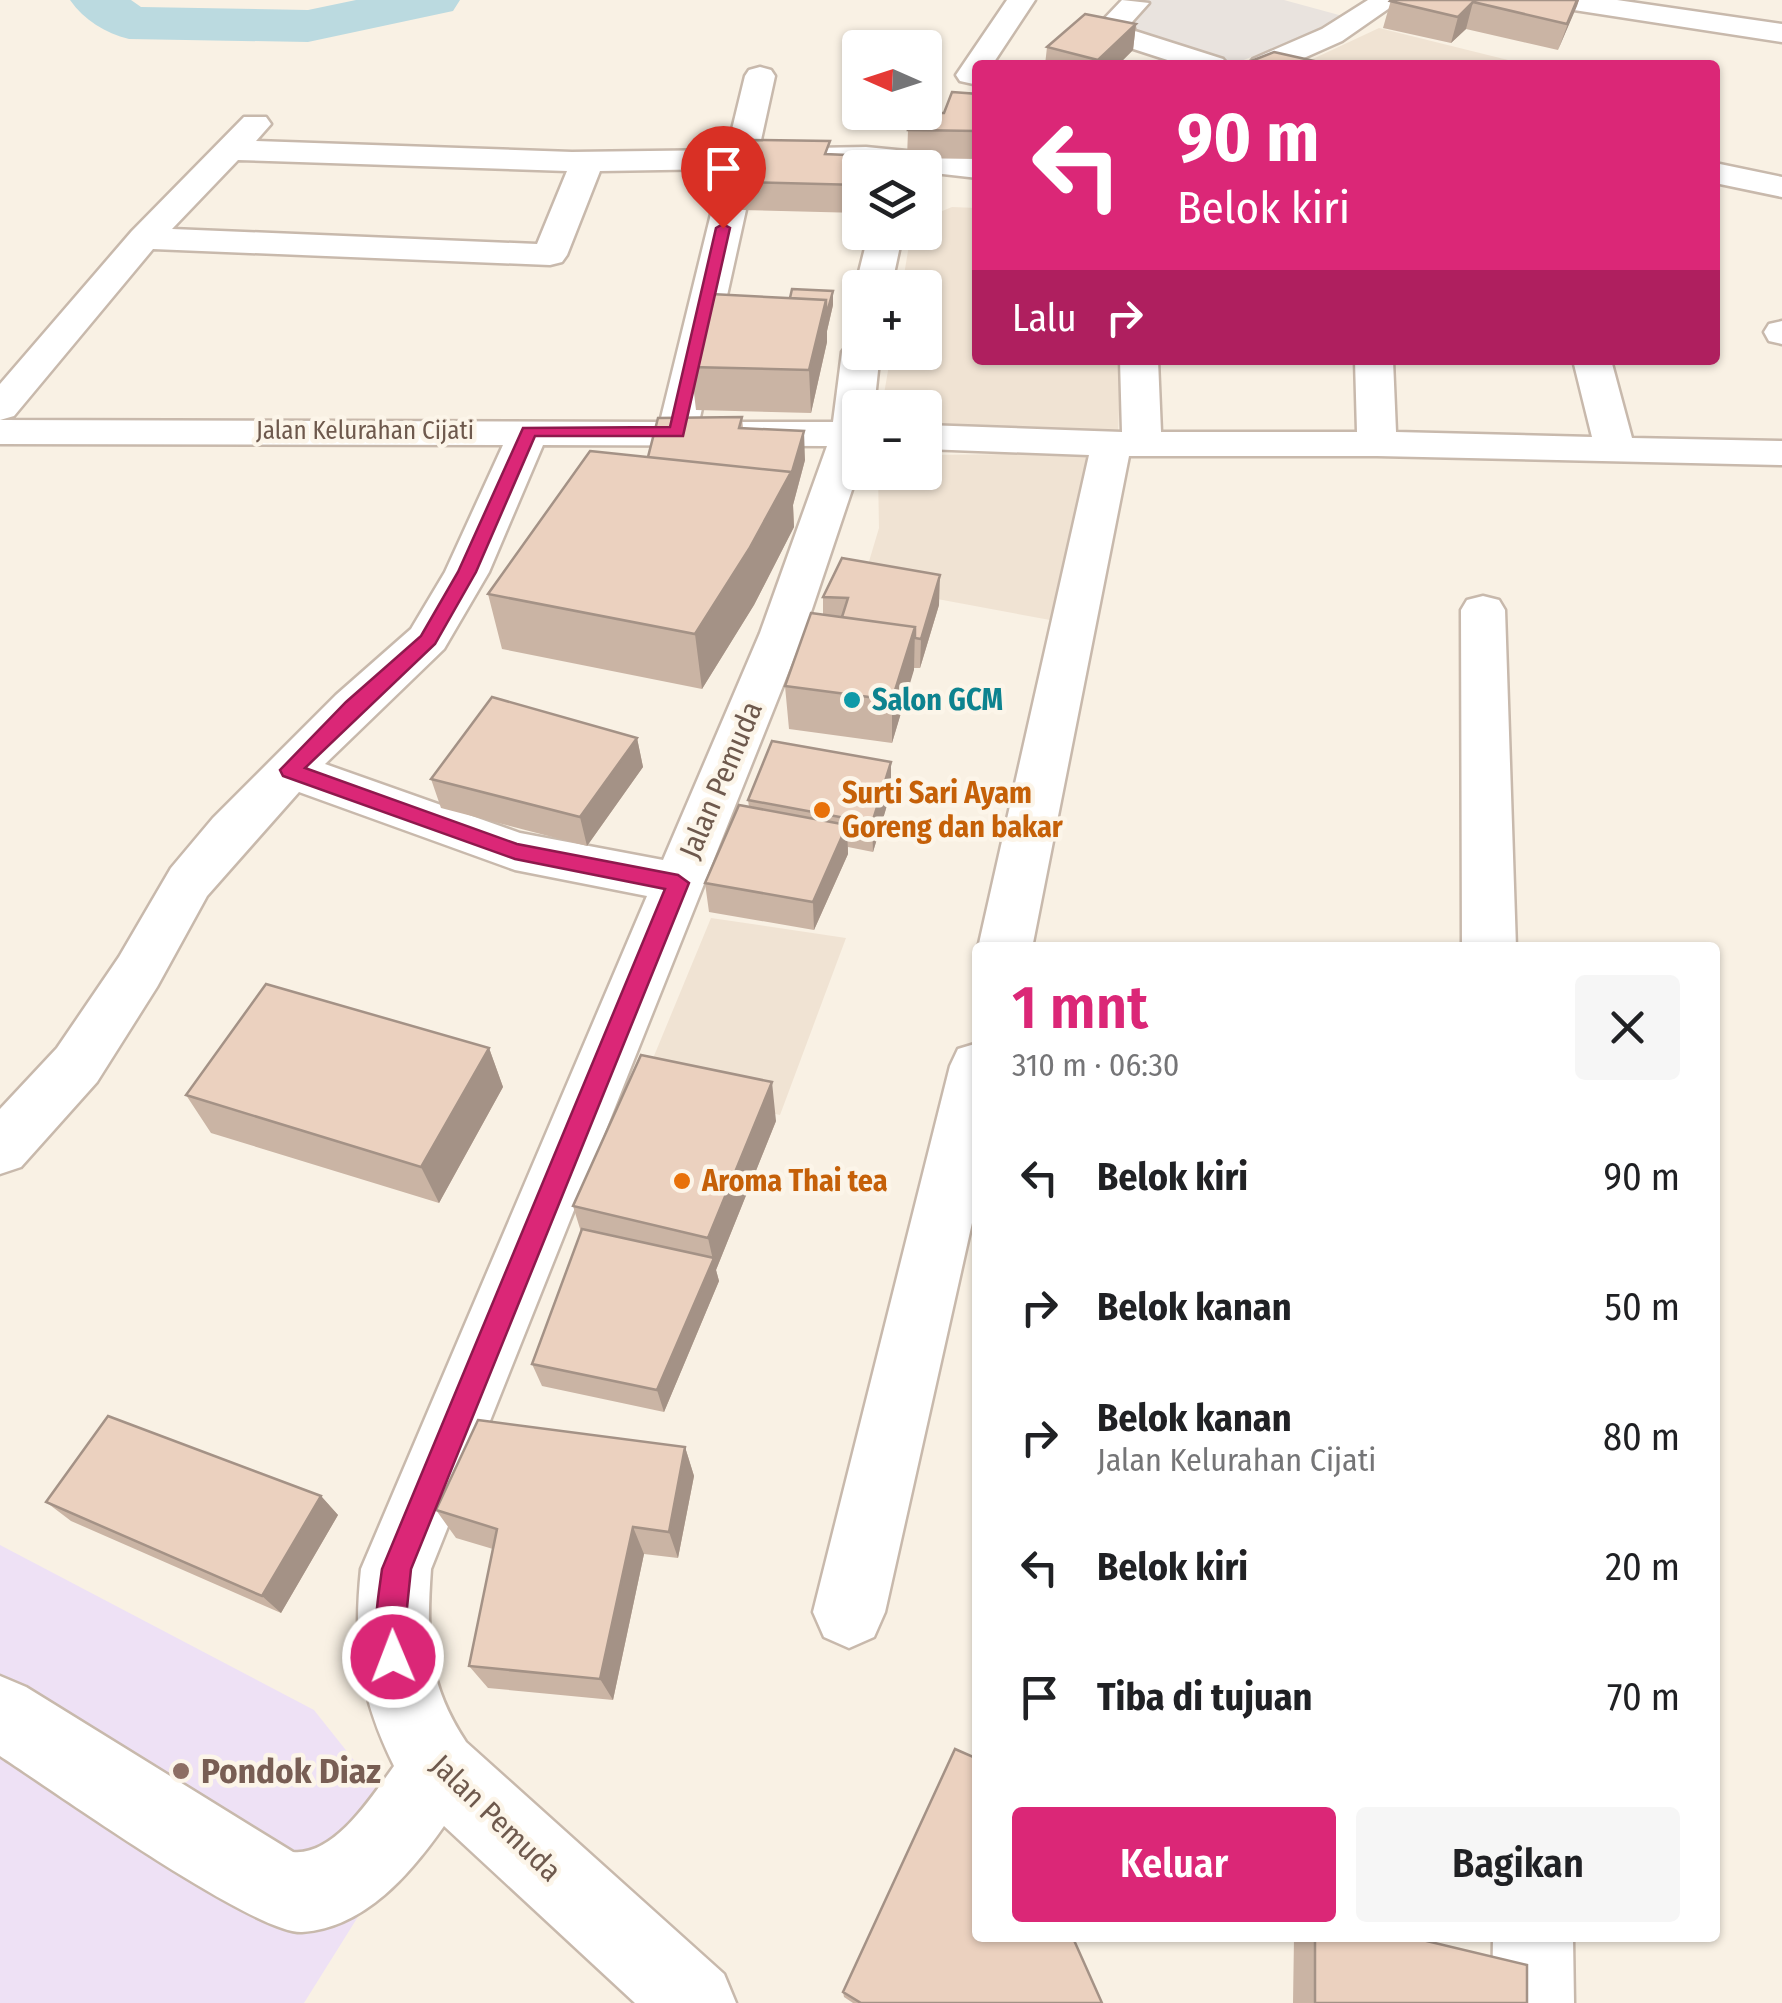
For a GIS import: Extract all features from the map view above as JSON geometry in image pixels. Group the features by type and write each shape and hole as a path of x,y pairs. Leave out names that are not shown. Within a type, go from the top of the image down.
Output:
{"street":[{"path":"1274,60 1332,34 1387,0"},
{"path":"1562,0 1604,21 1782,33"},
{"path":"979,60 1010,3"},
{"path":"1135,3 1116,20 1122,36 1196,60"},
{"path":"677,432 760,76"},
{"path":"0,408 144,238 264,114"},
{"path":"229,150 587,162 866,157 972,171"},
{"path":"144,238 550,256 587,162"},
{"path":"942,187 972,174"},
{"path":"1720,174 1782,188"},
{"path":"1006,942 1127,444 1138,365"},
{"path":"1374,365 1377,444"},
{"path":"1593,365 1615,450"},
{"path":"0,1150 77,1065 138,972 189,882 230,831 353,706 428,640 467,572 529,431"},
{"name":"Jalan Kelurahan Cijati","path":"0,432 842,434"},
{"path":"942,438 1127,444 1377,444 1782,453"},
{"name":"Jalan Pemuda","path":"695,2003 440,1769 417,1737 396,1686 390,1627 396,1569 782,633 842,469"},
{"path":"1482,610 1488,942"},
{"path":"290,770 515,852 678,883"},
{"path":"849,1612 972,1091"},
{"path":"0,1712 264,1881 301,1893 341,1879 369,1858 440,1769"},
{"path":"1533,1942 1533,2003"}],"shaded area":[{"path":"1131,0 1284,0 1350,18 1244,60 1214,60 1130,36 1128,21 1146,3"},
{"path":"1379,28 1508,60 1311,60"},
{"path":"972,208 972,365 1121,365 1118,435 942,428 942,390 885,390 888,370 942,370 942,270 905,270 908,250 942,250 942,211"},
{"path":"1097,453 1061,622 862,585 879,528 878,490 942,490 942,455"},
{"path":"711,918 846,938 780,1115 642,1085"},
{"name":"Pondok Diaz","path":"0,1545 314,1710 411,1832 304,2003 0,2003"}],"building":[{"path":"1391,0 1577,0 1567,24 1473,2 1458,17"},
{"path":"1085,14 1136,24 1098,60 1047,47"},
{"path":"1274,52 1310,60 1254,60"},
{"path":"952,92 972,94 972,131 908,130 942,130 942,113"},
{"path":"753,140 830,141 825,154 842,155 842,185 740,182"},
{"path":"792,289 833,291 826,316 826,300 790,298"},
{"path":"711,294 826,300 809,370 691,367"},
{"path":"742,417 739,428 804,431 791,475 648,457 658,418"},
{"path":"590,451 791,472 749,549 695,634 488,594"},
{"path":"842,558 940,575 921,639 915,638 915,627 842,617 848,598 823,597"},
{"path":"811,613 915,627 892,700 785,686"},
{"path":"492,697 637,738 580,817 431,779"},
{"path":"772,741 891,762 872,823 748,800"},
{"path":"739,805 847,825 813,902 705,883"},
{"path":"266,984 489,1048 421,1167 186,1095"},
{"name":"Aroma Thai tea","path":"641,1055 772,1082 708,1238 573,1206"},
{"path":"582,1229 714,1258 657,1390 532,1364"},
{"path":"108,1416 321,1496 262,1596 46,1502"},
{"path":"478,1420 685,1447 669,1532 633,1527 600,1679 469,1666 497,1529 436,1510"},
{"path":"955,1749 972,1756 972,1942 1075,1942 1102,2003 861,2003 843,1992"},
{"path":"1315,1942 1431,1942 1527,1965 1527,2003 1315,2003"}],"waterway":[{"path":"96,0 129,23 308,26 434,0"}],"place":[{"name":"Salon GCM","path":"852,700"},
{"name":"Surti Sari Ayam Goreng dan bakar","path":"822,810"},
{"name":"Aroma Thai tea","path":"682,1181"},
{"name":"Pondok Diaz","path":"181,1771"}],"route":[{"path":"393,1657 390,1627 396,1569 678,883 515,852 290,770 353,706 428,640 467,572 529,431 677,432 723,228"}]}
